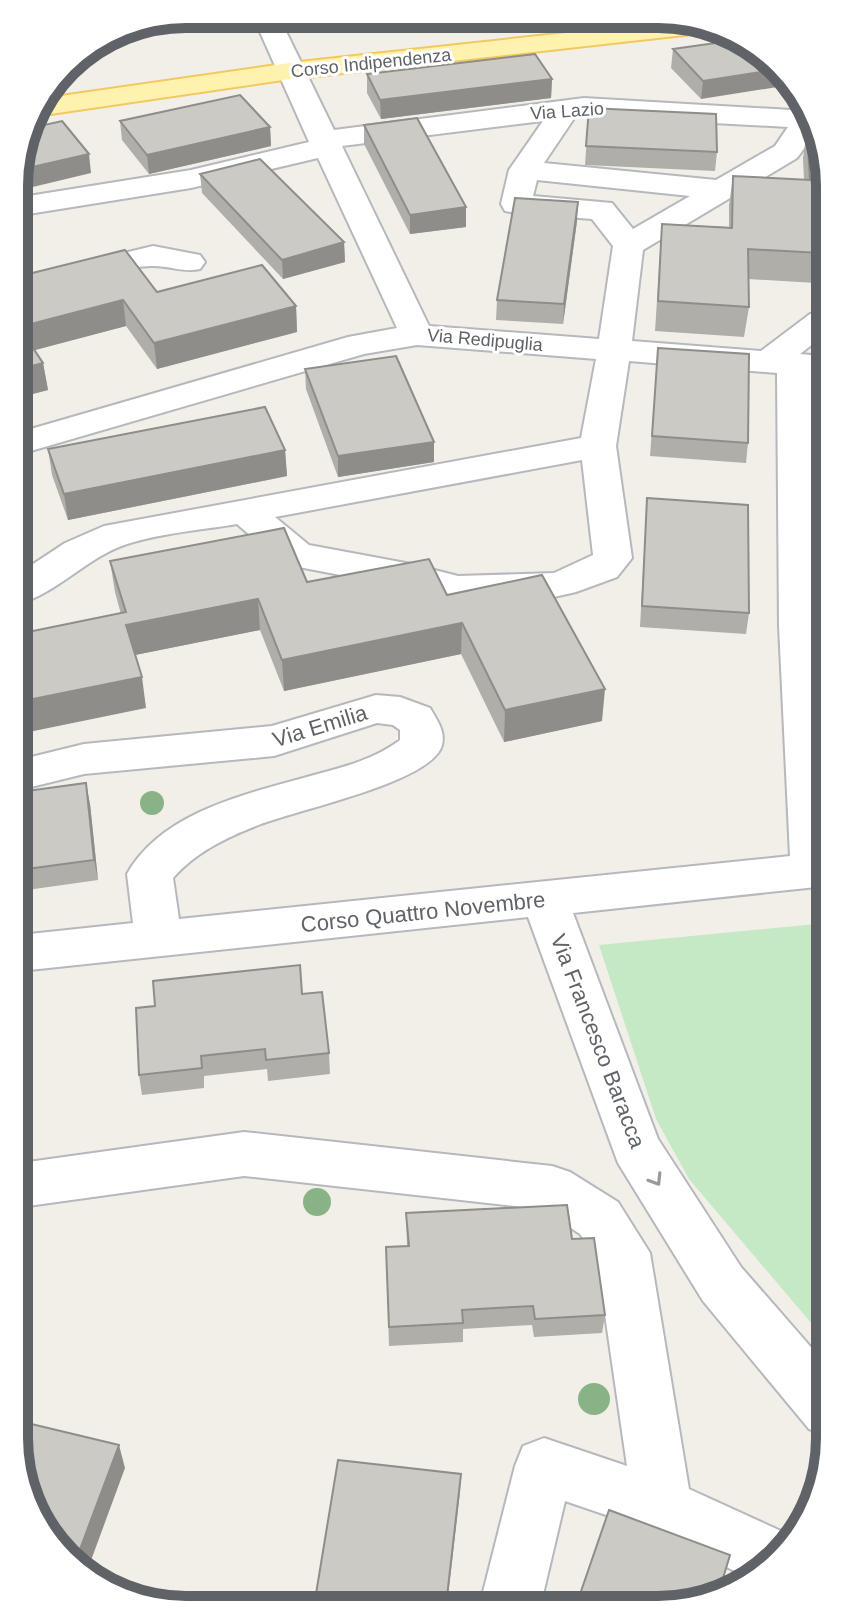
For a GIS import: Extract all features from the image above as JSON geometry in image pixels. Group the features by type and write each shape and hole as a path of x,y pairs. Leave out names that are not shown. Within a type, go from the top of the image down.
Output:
{"main road":[{"name":"Corso Indipendenza","path":"49,106 290,71 678,29"}],"street":[{"path":"271,28 417,335"},
{"path":"566,108 524,170 516,204 601,210 629,245"},
{"name":"Via Lazio","path":"28,205 191,179 324,143 566,108 801,120"},
{"path":"243,509 297,555 411,576 457,589 554,585 576,580 603,568 613,558 598,446 629,245 786,152 805,127"},
{"path":"524,170 720,190"},
{"path":"28,286 153,256 189,262"},
{"path":"816,331 795,364 799,626 816,833"},
{"name":"Via Redipuglia","path":"28,441 360,344 417,335 795,364"},
{"path":"28,585 79,552 117,534 598,446"},
{"name":"Via Emilia","path":"28,773 84,759 274,741 376,709 400,711 415,718 421,730 421,745 410,756 389,768 264,806 213,827 163,856 150,874 158,939"},
{"name":"Corso Quattro Novembre","path":"28,952 816,869"},
{"name":"Via Francesco Baracca","path":"545,900 636,1148 722,1284 816,1395"},
{"path":"28,1184 244,1154 552,1188 599,1218 623,1253 662,1506"},
{"path":"512,1596 544,1466 662,1506 765,1554"}],"green space":[{"path":"816,924 816,1329 689,1179 656,1119 599,945"}],"building":[{"path":"723,42 766,71 703,81 673,49"},
{"path":"535,54 552,79 380,100 367,74"},
{"path":"240,95 270,127 147,155 120,121"},
{"path":"589,108 716,114 717,152 586,146"},
{"path":"417,118 466,207 410,215 364,125"},
{"path":"62,121 89,154 29,168 40,126"},
{"path":"807,133 815,165 816,253 748,249 749,307 658,301 662,224 732,228 733,176 810,180"},
{"path":"260,159 344,242 282,260 200,174"},
{"path":"515,198 578,202 564,304 497,300"},
{"path":"125,250 157,292 262,265 296,306 154,343 123,300 28,325 28,274"},
{"path":"28,340 43,363 28,367"},
{"path":"658,348 749,354 748,443 652,436"},
{"path":"396,356 434,442 338,456 305,369"},
{"path":"265,407 285,450 64,494 48,449"},
{"path":"647,498 748,505 749,613 642,606"},
{"path":"284,528 307,582 429,559 447,595 542,575 605,689 505,710 462,623 282,660 258,599 126,625 142,677 28,700 28,632 126,612 110,561"},
{"path":"86,783 94,860 28,869 28,791"},
{"path":"300,965 302,994 322,992 329,1053 266,1060 265,1049 201,1056 202,1068 139,1075 136,1008 155,1006 153,981"},
{"path":"567,1205 572,1239 594,1238 605,1315 535,1319 533,1306 496,1308 462,1310 463,1323 389,1327 386,1247 409,1246 406,1213"},
{"path":"28,1423 119,1445 78,1554 49,1517 36,1489 28,1449"},
{"path":"338,1460 461,1474 447,1596 316,1596"},
{"path":"609,1510 730,1555 722,1583 709,1588 669,1596 579,1596"}]}
